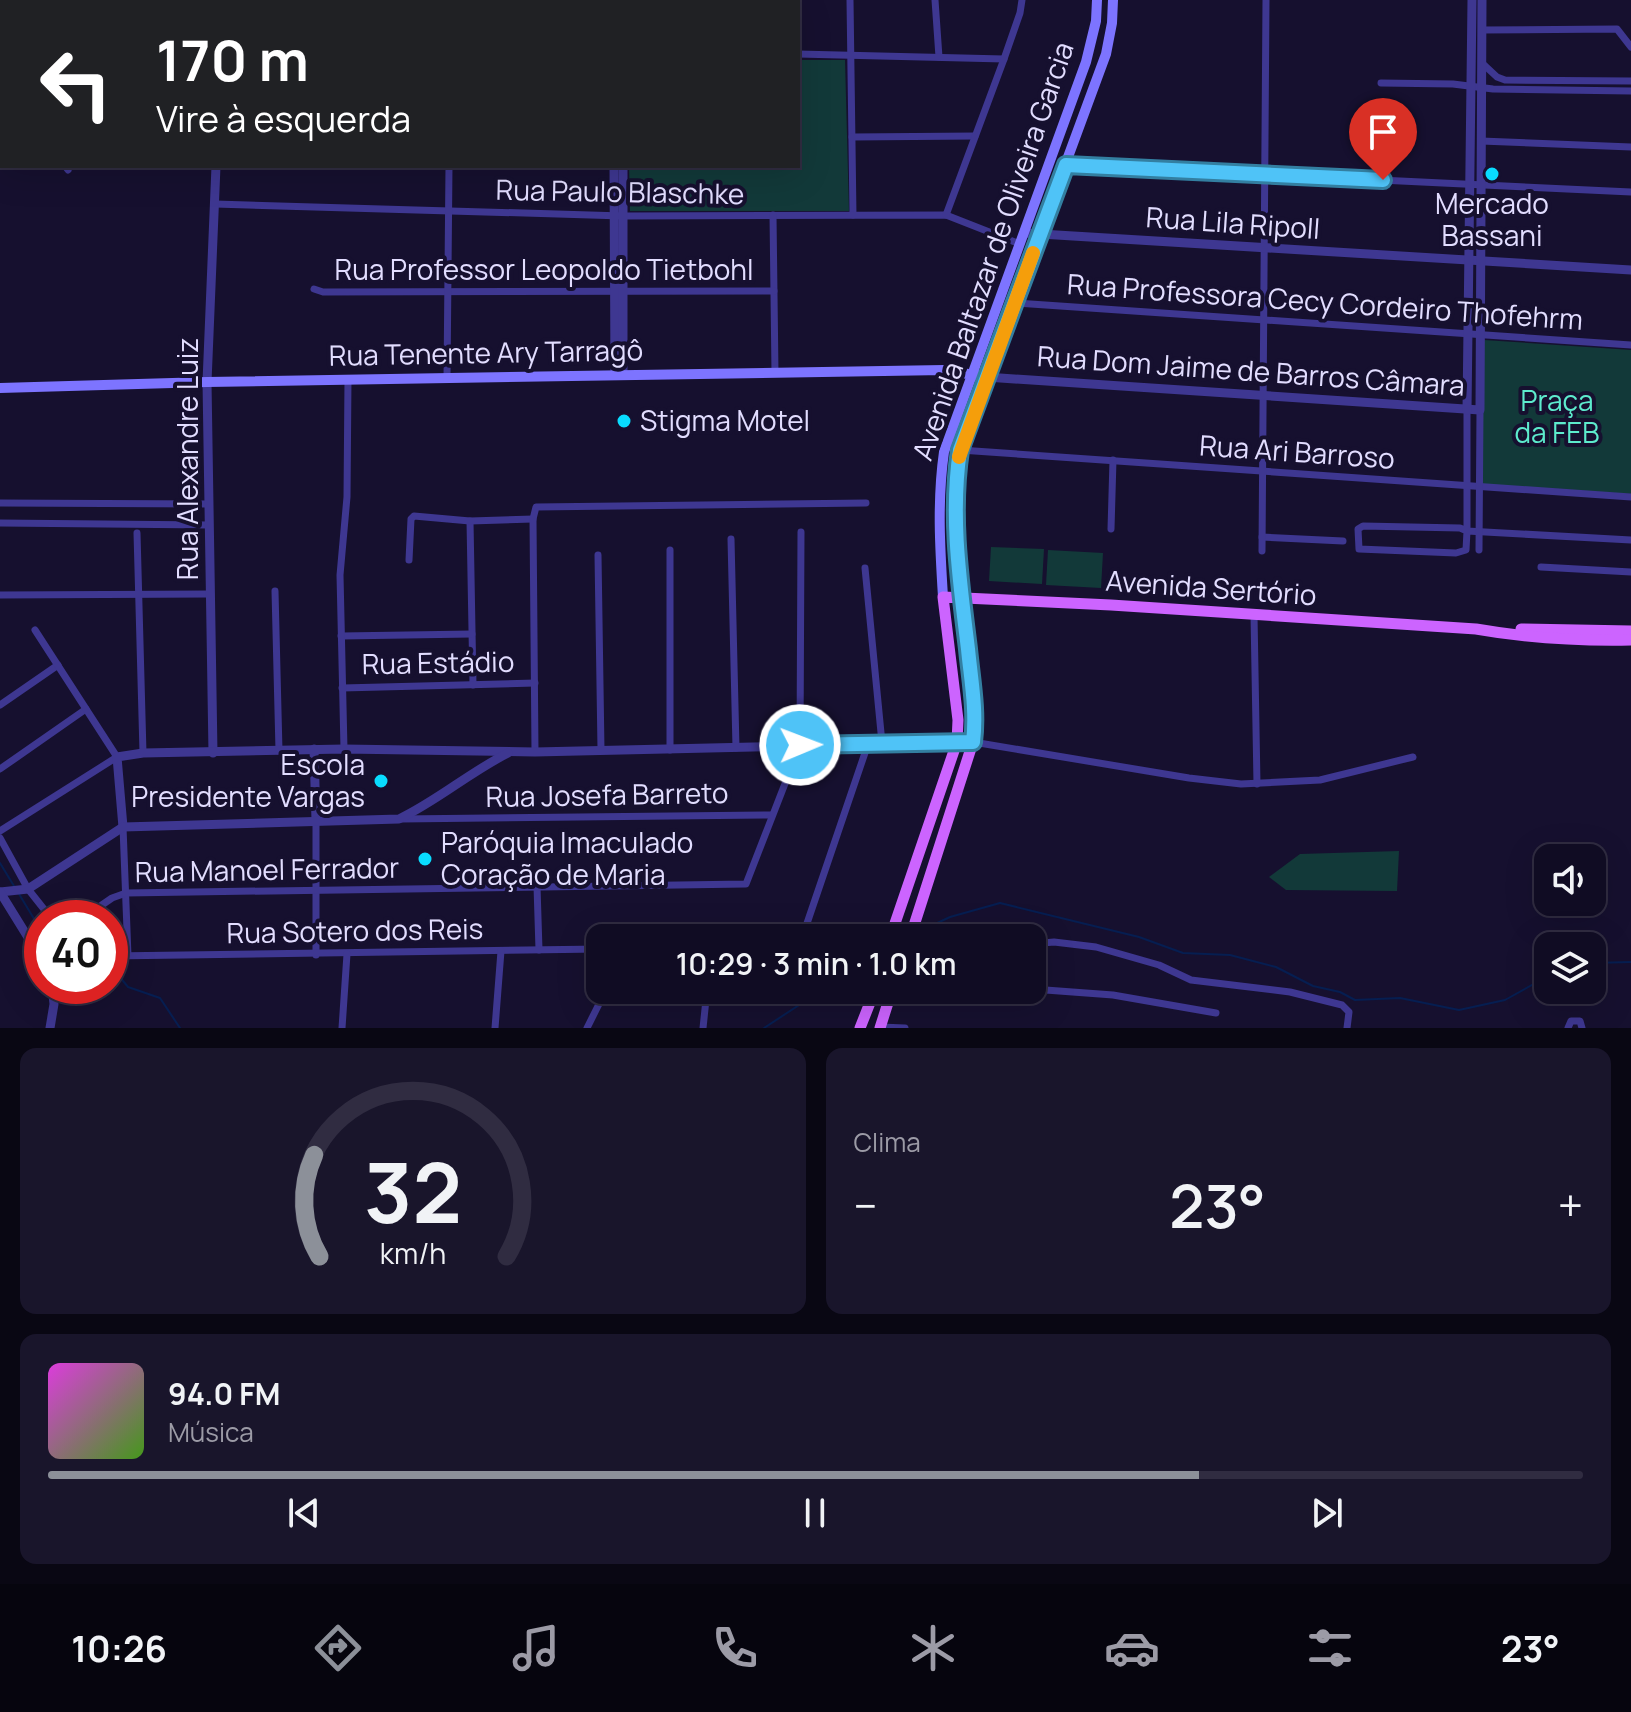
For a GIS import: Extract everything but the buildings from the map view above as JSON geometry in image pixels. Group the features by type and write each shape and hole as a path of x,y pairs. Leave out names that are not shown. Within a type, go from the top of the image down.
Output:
{"main road":[{"name":"Avenida Baltazar de Oliveira Garcia","path":"895,924 957,742 958,720 939,541 944,452 1086,62 1096,21 1097,0"},
{"name":"Avenida Baltazar de Oliveira Garcia","path":"914,924 973,742 974,707 955,525 960,450 1106,54 1113,0"},
{"name":"Rua Tenente Ary Tarragô","path":"0,388 348,379 944,370 972,373"},
{"name":"Rua Dom Jaime de Barros Câmara","path":"972,373 986,377"},
{"name":"Avenida Sertório","path":"943,597 1476,629 1631,631"},
{"name":"Avenida Sertório","path":"1476,629 1523,636 1631,640"},
{"path":"860,1028 869,1004"},
{"path":"880,1027 887,1004"}],"street":[{"path":"850,0 853,215"},
{"path":"935,0 939,57"},
{"path":"946,215 1004,59 1022,0"},
{"path":"1262,551 1266,0"},
{"path":"1472,0 1467,531 1466,550 1460,553 1362,551 1358,547 1358,529 1363,526 1460,528 1467,531 1479,532 1631,540"},
{"path":"1479,550 1482,0"},
{"path":"1482,30 1617,29 1631,47"},
{"path":"800,54 1004,59"},
{"path":"1482,63 1505,80 1631,81"},
{"path":"1381,83 1631,91"},
{"path":"852,137 975,136"},
{"path":"1481,141 1631,147"},
{"path":"1066,165 1631,192"},
{"name":"Rua Alexandre Luiz","path":"213,753 207,382 216,168"},
{"path":"447,378 449,168"},
{"path":"614,168 618,216 619,375"},
{"path":"618,216 623,168"},
{"name":"Rua Paulo Blaschke","path":"215,204 618,216 946,215 1022,238"},
{"path":"773,215 775,373"},
{"name":"Rua Lila Ripoll","path":"1022,238 1040,233 1631,270"},
{"name":"Rua Professor Leopoldo Tietbohl","path":"314,289 323,292 774,291"},
{"name":"Rua Professora Cecy Cordeiro Thofehrm","path":"1016,303 1631,345"},
{"name":"Rua Dom Jaime de Barros Câmara","path":"986,377 1480,410"},
{"path":"344,749 340,575 347,497 348,379"},
{"name":"Rua Ari Barroso","path":"960,450 1631,497"},
{"path":"1111,529 1113,460"},
{"path":"0,503 209,504"},
{"path":"535,752 534,509 542,506 866,503"},
{"path":"409,560 412,517 470,521 533,519"},
{"path":"470,521 473,685"},
{"path":"0,523 209,525"},
{"path":"772,815 800,745 801,532"},
{"path":"137,533 143,753"},
{"path":"1262,537 1343,541"},
{"path":"731,539 736,748"},
{"path":"670,550 670,750"},
{"path":"598,555 601,750"},
{"path":"1541,567 1631,572"},
{"path":"865,568 882,743"},
{"path":"275,591 279,751"},
{"path":"0,596 210,594"},
{"path":"1254,615 1257,784"},
{"path":"35,630 117,757 126,900"},
{"path":"341,636 472,634"},
{"path":"0,705 58,665"},
{"name":"Rua Estádio","path":"342,688 535,683"},
{"path":"0,769 86,709"},
{"path":"0,831 117,757 143,753 314,749 535,752 973,742 1189,778 1257,784 1342,776 1413,757"},
{"path":"807,924 868,744"},
{"path":"314,749 316,955"},
{"path":"24,931 0,892 21,891 123,827 399,819 511,751"},
{"path":"430,802 433,811 442,819"},
{"name":"Rua Josefa Barreto","path":"399,819 772,815"},
{"name":"Rua Manoel Ferrador","path":"109,900 126,893 746,884 772,815"},
{"path":"0,838 21,891 31,900"},
{"path":"537,886 539,950"},
{"path":"1046,943 1096,947 1159,965 1191,980 1290,992 1348,1009 1347,1028"},
{"name":"Rua Sotero dos Reis","path":"128,956 586,949"},
{"path":"495,1028 501,951"},
{"path":"342,1028 347,954"},
{"path":"1046,990 1113,995 1216,1013"},
{"path":"50,1028 54,1004"},
{"path":"587,1028 599,1004"},
{"path":"703,1028 706,1004"},
{"path":"1568,1028 1570,1021 1579,1021 1582,1028"},
{"path":"880,1027 905,1028"}],"green space":[{"path":"800,60 845,60 849,211 630,211 629,168 800,168"},
{"name":"Praça da FEB","path":"1484,340 1631,350 1631,494 1481,484"},
{"path":"991,547 1044,549 1042,584 989,581"},
{"path":"1048,550 1103,553 1101,588 1046,585"},
{"path":"1399,851 1397,891 1286,890 1269,877 1300,854"}],"waterway":[{"path":"0,863 14,886"},
{"path":"19,894 24,902"},
{"path":"935,924 1000,903 1139,937 1183,953 1230,955 1276,967 1313,986 1340,992 1355,1000 1400,998 1459,1010 1505,1000 1534,984"},
{"path":"1606,963 1631,962"},
{"path":"128,987 160,998 180,1028"},
{"path":"764,1028 801,1004"}],"slow traffic":[{"path":"959,457 1033,253"}],"place":[{"name":"Mercado Bassani","path":"1492,174"},
{"name":"Stigma Motel","path":"624,421"},
{"name":"Escola Presidente Vargas","path":"381,781"},
{"name":"Paróquia Imaculado Coração de Maria","path":"425,859"}],"route":[{"path":"800,745 973,742 974,707 956,540 955,501 960,450 1066,165 1383,180"}]}
